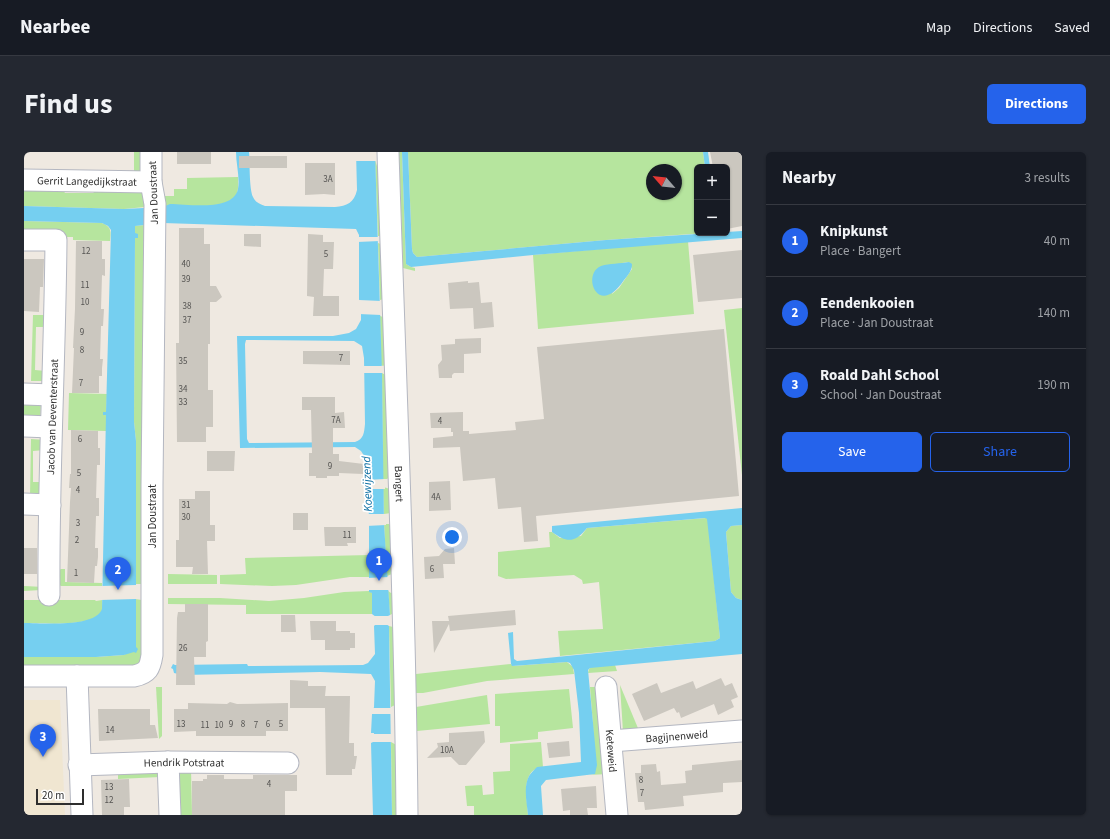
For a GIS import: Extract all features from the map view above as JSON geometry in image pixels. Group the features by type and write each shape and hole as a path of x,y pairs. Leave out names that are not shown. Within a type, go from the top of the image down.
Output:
{"street":[{"name":"Jan Doustraat","path":"77,676 134,676 143,674 151,666 155,204 151,182 151,152"},
{"name":"Bangert","path":"388,152 406,678 408,815"},
{"name":"Gerrit Langedijkstraat","path":"24,180 151,182"},
{"name":"Jacob van Deventerstraat","path":"24,240 56,240 51,427 49,595"},
{"path":"24,394 52,395"},
{"path":"24,426 51,427"},
{"path":"24,504 50,505"},
{"path":"24,676 77,676 82,815"},
{"name":"Keteweid","path":"606,686 617,815"},
{"name":"Bagijnenweid","path":"611,741 742,731"},
{"path":"168,762 170,815"},
{"name":"Hendrik Potstraat","path":"79,764 168,762 288,763"}],"shaded area":[{"path":"24,700 60,700 65,815 24,815"}],"green space":[{"path":"134,152 146,152 143,172 134,172"},
{"path":"399,152 402,152 406,264 415,268 415,271 403,268"},
{"path":"408,152 703,152 705,164 694,164 694,234 417,257 413,253"},
{"path":"375,160 377,166 382,165 382,236 378,236"},
{"path":"238,177 237,194 231,200 214,205 163,207 163,196 174,196 174,189 187,189 187,178"},
{"path":"24,187 61,187 65,193 93,193 98,189 138,189 145,195 145,207 124,209 24,206"},
{"path":"24,221 102,223 108,226 110,230 110,241 73,240 73,237 63,237 24,230"},
{"path":"145,225 142,586 141,584 135,584 135,238 138,238 135,234 135,226"},
{"path":"688,241 694,314 538,329 533,255","holes":["629,262 632,269 619,288 612,294 622,263"]},
{"path":"378,243 383,245 387,298 380,300"},
{"path":"742,308 742,475 724,310"},
{"path":"33,315 46,315 47,327 36,327 35,370 46,371 46,381 31,381"},
{"path":"380,316 383,317 389,362 383,366 381,365"},
{"path":"382,373 389,377 392,475 387,479 383,479"},
{"path":"69,393 107,394 106,412 103,412 103,415 106,415 106,431 68,430"},
{"path":"24,400 41,401 40,420 24,421"},
{"path":"31,439 45,440 45,450 33,451 33,482 44,482 41,494 30,496"},
{"path":"383,487 393,491 391,513 384,514"},
{"path":"708,519 720,638 715,641 560,656 558,631 603,629 599,582 583,584 582,580 574,575 506,579 498,576 498,552 550,547 549,532 552,532 560,538 581,536 587,528"},
{"path":"384,524 389,524 392,527 392,574 387,576"},
{"path":"742,525 742,600 736,598 731,592 726,532 731,526"},
{"path":"369,555 369,577 350,577 296,585 272,586 220,584 220,575 246,574 245,558"},
{"path":"65,569 65,582 102,583 102,586 61,586 58,584 58,571"},
{"path":"168,574 217,575 217,584 168,584"},
{"path":"24,586 44,587 41,590 24,591"},
{"path":"369,591 372,593 372,614 246,614 246,605 168,604 168,598 220,598 269,601 344,592"},
{"path":"388,591 391,593 396,592 396,612 390,615"},
{"path":"135,599 142,600 146,656 138,668 24,669 24,657 96,657 124,655 136,647"},
{"path":"24,600 102,600 102,612 92,619 74,623 24,623"},
{"path":"389,626 393,627 399,705 391,707"},
{"path":"567,662 573,667 574,674 487,681 416,693 416,674 511,664 513,666"},
{"path":"615,665 617,671 588,673 591,667"},
{"path":"620,685 640,733 623,732"},
{"path":"156,687 162,687 162,736 159,739"},
{"path":"590,687 601,687 608,774 589,775 595,774"},
{"path":"569,689 573,728 538,732 538,739 500,743 500,726 495,726 495,694"},
{"path":"487,695 490,724 417,731 416,707"},
{"path":"391,742 400,747 401,815 392,815"},
{"path":"541,742 543,767 536,769 531,773 526,786 528,815 474,815 474,806 467,806 465,786 482,785 483,795 494,794 493,772 510,771 510,744"},
{"path":"191,768 192,815 175,815 178,772"},
{"path":"156,772 160,777 118,779 118,774"}],"water":[{"path":"236,152 249,152 250,182 252,193 256,202 265,206 335,207 346,205 352,201 356,194 356,152 375,152 382,373 384,524 390,615 386,617 386,624 389,626 392,815 373,815 371,743 373,742 374,733 371,733 375,681 371,674 320,672 183,675 174,673 173,669 171,668 173,664 247,664 248,666 363,665 368,663 375,654 374,626 376,624 376,617 372,614 372,593 369,592 369,518 366,459 361,451 355,447 240,448 237,336 333,336 349,333 356,329 361,320 361,312 359,299 359,235 356,229 163,223 135,226 135,233 138,234 138,238 135,238 134,422 136,441 136,647 138,649 136,653 96,657 24,657 24,623 55,624 79,622 97,615 102,609 106,415 103,415 103,412 106,412 111,230 108,226 102,223 24,221 24,206 124,209 163,207 170,204 219,204 228,201 234,196 238,189 239,180","holes":["246,340 354,341 362,346 364,358 365,424 364,433 360,439 355,442 249,443 247,439"]},
{"path":"402,152 408,152 412,249 413,253 417,257 606,240 694,234 694,236 730,236 730,232 742,231 742,238 533,255 411,267 406,264"},
{"path":"703,152 708,152 710,164 705,164"},
{"path":"629,262 632,264 631,271 615,291 607,295 600,295 595,291 592,277 595,270 604,265"},
{"path":"742,508 742,525 731,526 726,532 731,592 736,598 742,600 742,654 590,668 588,670 597,765 595,774 546,780 541,786 543,815 528,815 526,785 529,776 537,767 581,762 579,713 574,670 570,663 512,666 508,633 513,632 514,659 517,661 715,641 720,638 707,519 587,528 575,539 571,540 557,536 552,532 552,526"}],"pier":[{"path":"354,152 377,152 377,161 354,161"},
{"path":"357,237 380,237 380,241 357,242"},
{"path":"359,300 381,301 381,315 359,314"},
{"path":"362,366 383,366 384,373 362,373"},
{"path":"385,479 385,489 366,489 365,480"},
{"path":"367,514 386,514 386,525 366,526"},
{"path":"389,577 390,590 368,590 367,578"},
{"path":"136,585 136,599 100,600 101,586"},
{"path":"373,616 390,616 388,618 388,623 390,625 374,625"},
{"path":"372,708 391,708 392,714 370,714"},
{"path":"371,734 393,734 393,742 371,742"}],"building":[{"path":"177,152 211,152 211,164 177,164"},
{"path":"710,152 742,152 742,226 730,228 730,164 712,164"},
{"path":"239,156 287,156 287,168 239,168"},
{"path":"305,163 335,163 335,195 305,195"},
{"path":"179,228 204,228 204,244 210,244 210,286 216,286 222,297 216,302 210,302 208,390 213,390 213,427 206,427 206,442 177,442 176,343 179,343"},
{"path":"244,234 261,234 261,247 244,246"},
{"path":"308,234 323,235 323,242 334,242 333,269 324,269 323,296 339,296 339,316 313,316 314,297 307,296"},
{"path":"76,241 102,241 102,259 105,259 105,276 102,275 101,309 104,309 103,326 101,326 100,359 103,359 102,376 99,376 99,393 72,393"},
{"path":"742,250 742,298 698,302 693,255"},
{"path":"24,259 44,259 43,287 40,287 39,312 24,311"},
{"path":"468,281 468,283 479,282 481,303 492,302 494,327 474,329 473,308 450,309 448,283"},
{"path":"724,329 739,496 536,516 538,541 524,542 521,507 498,509 495,478 463,481 460,447 433,448 433,438 453,436 453,432 451,432 451,428 431,428 430,413 463,412 463,431 469,431 469,434 516,430 515,422 544,419 537,347"},
{"path":"481,338 481,353 464,354 464,373 454,373 452,378 439,378 438,365 442,360 441,345 455,344 455,339"},
{"path":"303,351 350,351 350,365 303,364"},
{"path":"302,397 335,397 335,413 344,412 345,428 333,428 333,454 339,454 339,461 364,464 363,474 339,473 339,476 327,476 327,478 316,478 316,476 309,476 309,453 312,453 311,410 302,410"},
{"path":"71,430 98,431 100,465 97,465 96,498 99,498 99,516 96,516 95,548 98,548 98,557 97,566 95,566 94,583 67,582 71,488 69,488 71,474"},
{"path":"207,451 235,451 234,471 207,471"},
{"path":"450,481 451,510 429,511 429,482"},
{"path":"195,491 210,491 210,525 215,525 215,541 207,541 208,574 192,574 193,567 176,567 176,540 179,540 179,499 195,499"},
{"path":"293,513 308,513 308,530 293,530"},
{"path":"324,527 356,527 356,543 347,543 348,546 325,546"},
{"path":"24,548 37,548 37,574 24,574"},
{"path":"454,548 455,564 443,564 444,578 425,579 424,557 439,556 445,549"},
{"path":"185,604 208,604 208,641 206,642 206,657 194,657 195,685 176,685 177,618 178,612 185,612"},
{"path":"515,610 516,625 450,631 449,624 434,653 432,621 449,621 448,616"},
{"path":"281,615 295,615 296,632 281,632"},
{"path":"310,621 336,621 336,631 350,631 350,633 355,633 355,648 350,648 350,650 325,650 325,640 311,640"},
{"path":"721,678 725,686 732,683 738,697 731,700 734,707 718,715 714,704 681,718 679,712 677,713 674,708 644,721 632,694 657,683 661,693 693,681 696,689"},
{"path":"290,680 308,681 308,686 326,686 325,696 350,696 349,743 354,743 354,756 357,756 355,769 352,769 352,775 326,775 325,708 290,708"},
{"path":"230,702 237,704 288,703 288,731 266,731 266,736 196,736 196,731 174,732 174,709 188,709 188,703 227,704"},
{"path":"98,709 150,709 150,725 155,725 158,738 99,741"},
{"path":"484,731 485,742 466,765 459,765 451,757 427,758 438,747 437,743 449,742 449,733"},
{"path":"569,741 570,756 549,758 547,743"},
{"path":"742,760 742,782 723,783 723,792 683,796 684,806 645,810 644,802 638,802 635,773 641,773 641,765 656,764 657,772 660,771 661,785 686,783 685,771 692,770 692,765"},
{"path":"207,775 224,775 224,779 253,779 253,775 297,775 297,791 285,791 285,815 192,815 192,781 203,781 203,779 207,779"},
{"path":"129,779 130,807 124,807 124,815 102,815 101,780"},
{"path":"596,786 597,808 587,808 588,815 570,815 570,810 563,811 561,789"}],"place":[{"name":"Knipkunst","path":"379,581"},
{"name":"Eendenkooien","path":"118,590"},
{"name":"Roald Dahl School","path":"43,757"}],"water label":[{"name":"Koewijzend","path":"367,484"}]}
